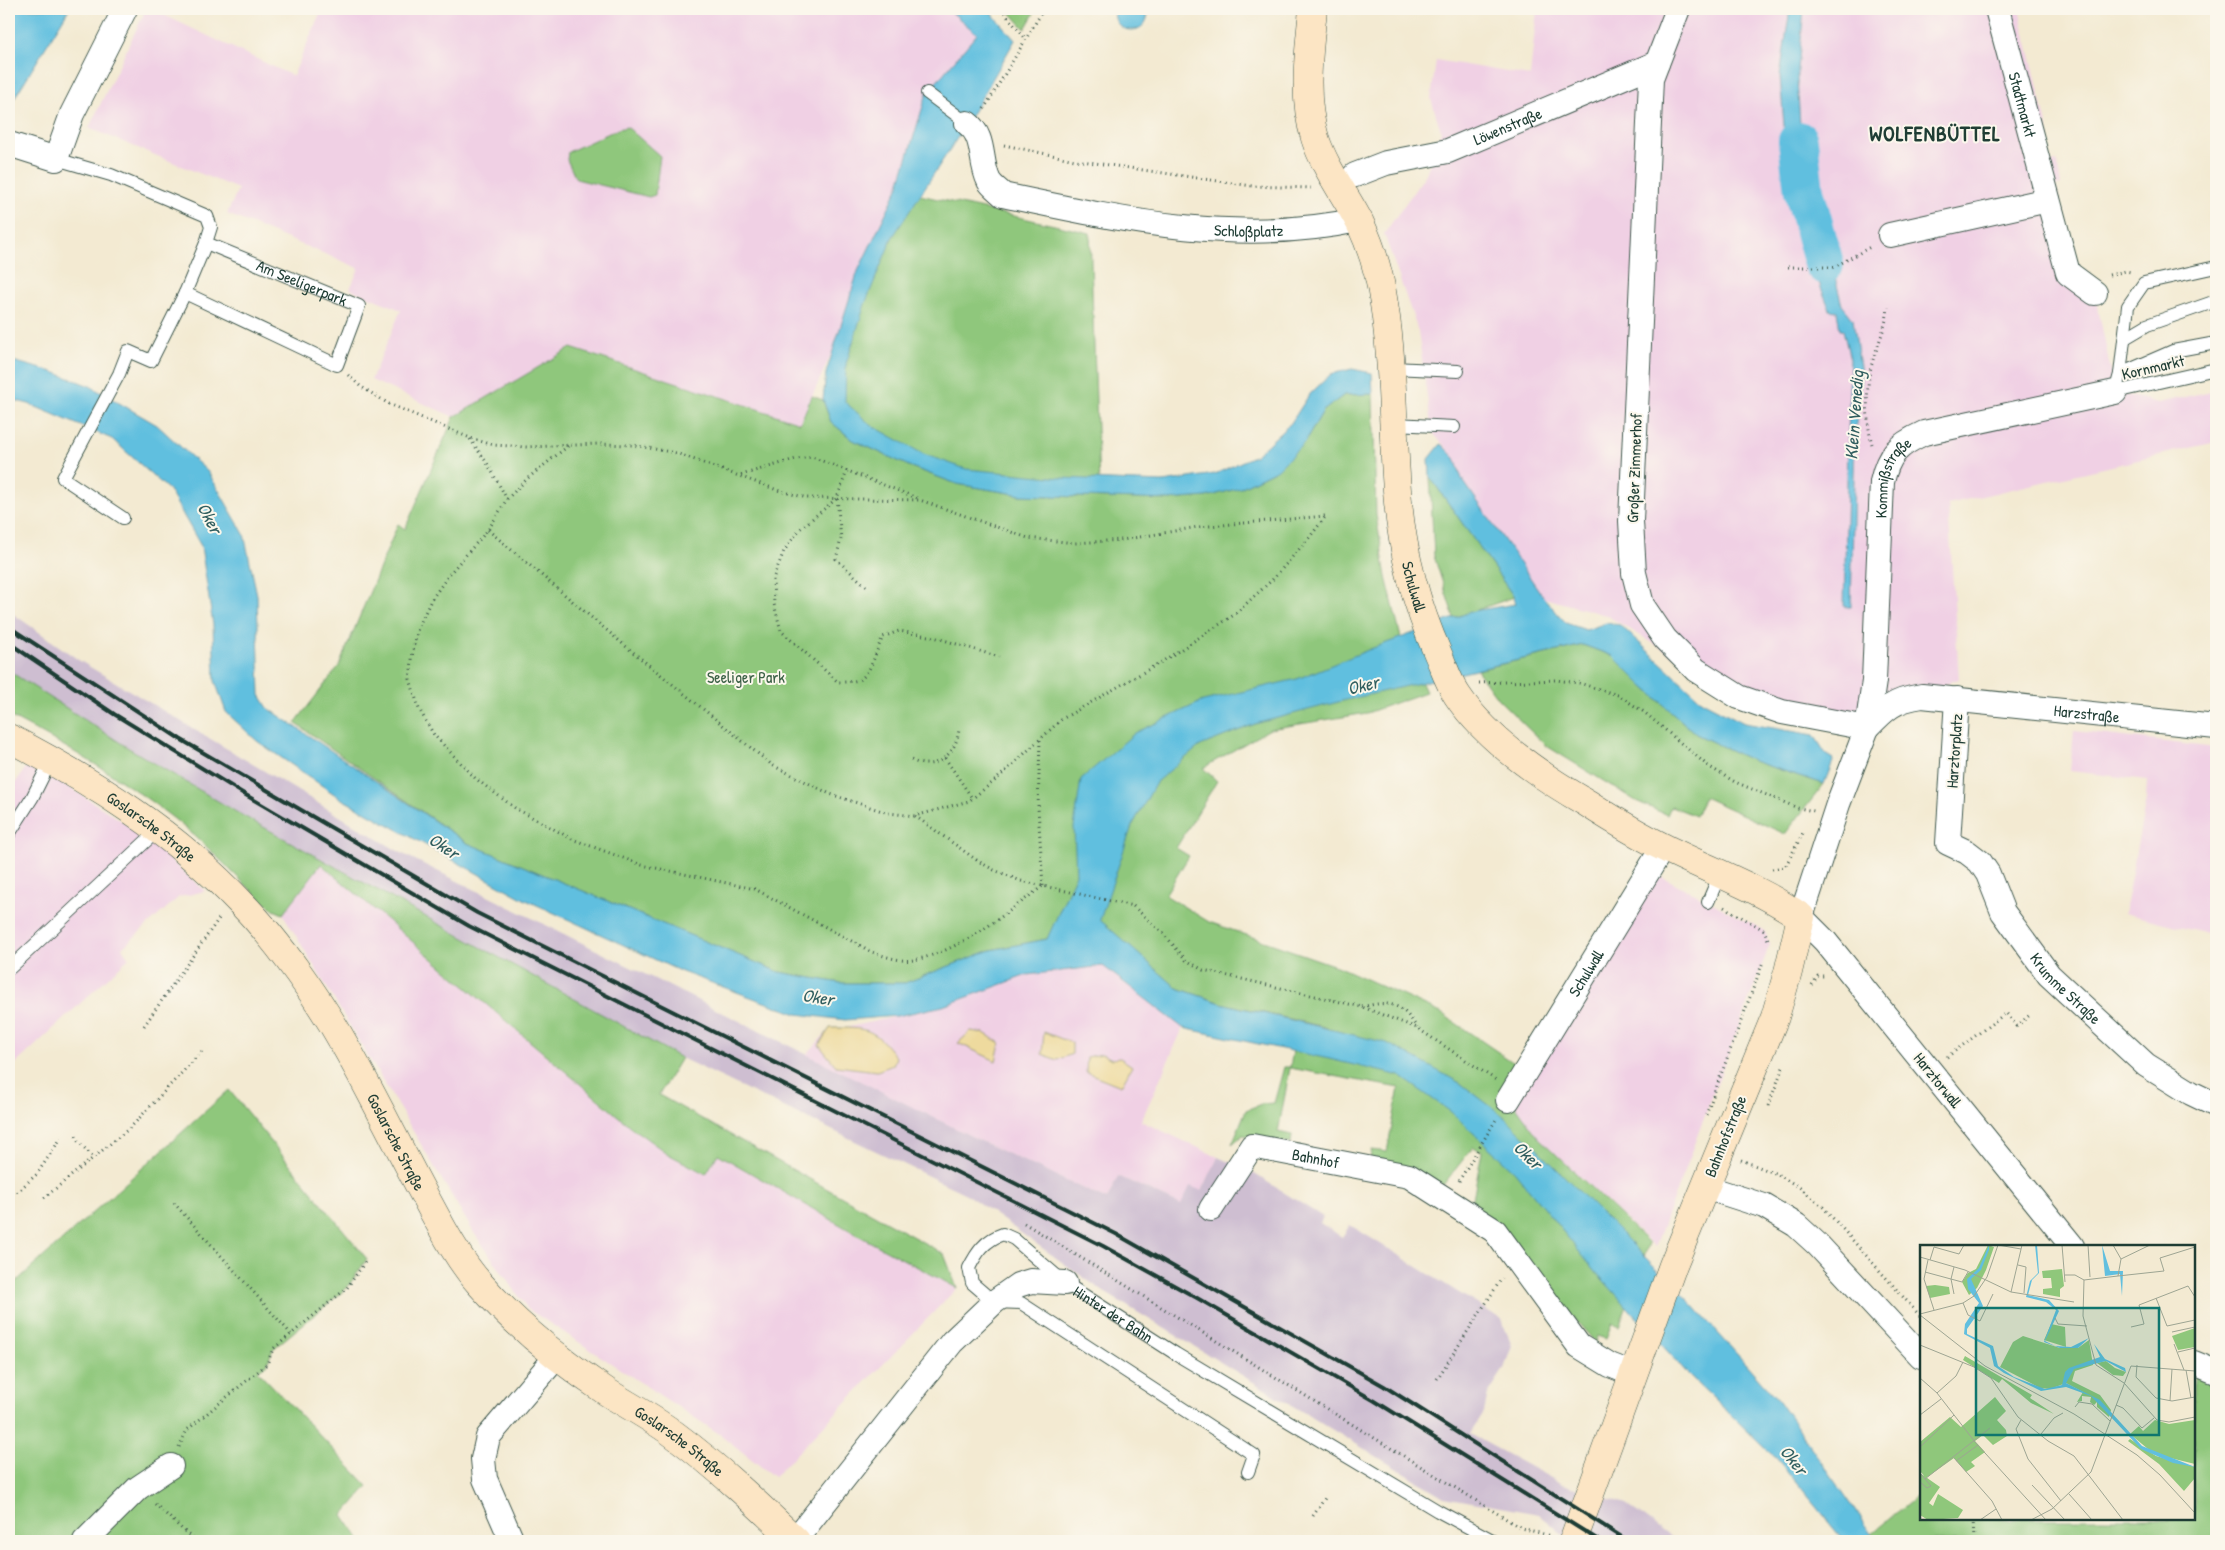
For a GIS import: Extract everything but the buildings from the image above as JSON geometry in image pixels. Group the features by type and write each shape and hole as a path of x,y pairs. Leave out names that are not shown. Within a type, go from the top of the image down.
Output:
{"street":[{"path":"9,144 56,159 72,114 126,9"},
{"path":"1313,9 1308,73 1308,104 1311,121 1322,156 1358,220"},
{"name":"Großer Zimmerhof","path":"1678,9 1651,79 1631,521 1634,573 1642,604 1665,639 1696,670 1739,697 1782,712 1867,728"},
{"name":"Stadtmarkt","path":"1997,9 2068,273 2095,293"},
{"name":"Löwenstraße","path":"1355,175 1386,163 1448,151 1657,63"},
{"name":"Schloßplatz","path":"970,125 982,144 983,165 990,183 1003,195 1155,225 1248,232 1302,229 1358,220"},
{"path":"1890,235 2048,200"},
{"name":"Schulwall","path":"1358,220 1371,248 1384,302 1392,368 1396,475 1400,522 1407,560 1426,626 1450,683 1458,697 1500,742 1542,775 1584,802 1663,847 1774,898 1801,917"},
{"name":"Kommißstraße","path":"1867,728 1874,681 1882,482 1885,467 1894,452 1906,441 1924,433 2117,383"},
{"name":"Harztorplatz","path":"1867,728 1888,707 1899,701 1922,696 1957,699 1948,843"},
{"name":"Harzstraße","path":"1957,699 2216,727"},
{"name":"Bahnhofstraße","path":"1565,1540 1633,1374 1673,1265 1774,1017 1788,972 1801,917 1838,804 1867,728"},
{"name":"Goslarsche Straße","path":"9,738 92,784 158,830 187,852 235,896 279,948 345,1046 433,1211 472,1273 518,1324 557,1356 606,1391 673,1433 728,1478 795,1541"},
{"name":"Krumme Straße","path":"1948,843 1967,852 1980,862 1988,874 2003,912 2049,975 2146,1064 2191,1093 2216,1105"},
{"name":"Schulwall","path":"1510,1096 1663,847"},
{"name":"Harztorwall","path":"1801,917 1825,941 2071,1245"},
{"name":"Bahnhof","path":"1211,1209 1252,1146 1409,1176 1495,1230 1580,1346 1610,1364 1633,1374"},
{"path":"1705,1187 1764,1206 1796,1225 1818,1245 1920,1355"},
{"name":"Hinter der Bahn","path":"795,1541 952,1342 994,1302 1018,1285 1031,1281 1065,1283"},
{"path":"512,1541 485,1479 483,1459 488,1437 557,1356"},
{"path":"2195,1363 2216,1372"},
{"path":"85,1541 138,1488 171,1466"}],"lane":[{"path":"927,93 970,125"},
{"path":"56,159 111,175 208,216 211,228 185,293 151,361 128,351 119,374 63,478 123,518"},
{"name":"Am Seeligerpark","path":"206,243 360,306 337,365"},
{"name":"Kornmarkt","path":"2117,383 2125,338 2128,306 2144,283 2216,267"},
{"path":"185,293 337,365"},
{"path":"2125,338 2147,325 2216,301"},
{"name":"Kornmarkt","path":"2117,383 2173,351 2216,343"},
{"path":"1392,368 1458,371"},
{"name":"Kornmarkt","path":"2117,383 2216,370"},
{"path":"1394,424 1454,427"},
{"path":"9,834 32,798 51,760"},
{"path":"9,969 158,830"},
{"path":"1708,902 1720,874"},
{"path":"1065,1283 1014,1239 1003,1234 982,1246 969,1268 972,1283 994,1302 1021,1303 1254,1455 1248,1472"},
{"name":"Hinter der Bahn","path":"1065,1283 1350,1459 1494,1541"}],"path":[{"path":"1002,9 1026,39"},
{"path":"1042,9 1026,39 970,125 1007,148 1252,186 1320,189"},
{"path":"1788,267 1834,266 1890,235"},
{"path":"1888,307 1887,322 1869,378 1869,431 1872,444 1894,452"},
{"path":"337,365 360,386 389,404 470,438 493,445 526,448 633,445 676,453 780,491 807,498 920,500"},
{"path":"470,438 487,463 507,499"},
{"path":"568,446 528,478 507,499 488,530 431,600 418,628 413,650 410,679 419,709 434,735 476,780 515,808 572,839 642,865 755,889 872,952 890,958 912,960 941,952 993,922 1043,886"},
{"path":"488,530 623,644 772,764 830,794 888,813 915,816 969,801 997,779 1062,719 1163,661 1234,615 1272,580 1326,516 1254,521 1122,540 1075,543 1028,538 920,500 812,458 796,459 740,475"},
{"path":"847,471 837,498 841,539 836,559 866,586"},
{"path":"837,498 800,529 784,551 773,579 774,604 781,631 838,682 860,680 869,672 876,648 883,636 898,631 934,636 999,657"},
{"path":"1482,691 1476,683 1556,680 1580,683 1618,695 1644,712 1708,766 1735,782 1798,808 1818,812 1813,818"},
{"path":"911,760 930,763 945,758 955,748 959,729"},
{"path":"1040,740 1038,808 1043,886"},
{"path":"945,758 972,798"},
{"path":"915,816 978,861 994,870 1021,881 1133,906 1146,916 1186,960 1203,970 1362,1007 1416,1028 1510,1096 1448,1200"},
{"path":"1764,866 1773,870 1785,866 1798,839 1808,825"},
{"path":"144,1026 235,896"},
{"path":"1703,1121 1767,953"},
{"path":"1362,1007 1378,1002 1394,1005 1408,1013 1416,1028"},
{"path":"1930,1070 2006,1013 2017,1026 2031,1014"},
{"path":"44,1198 131,1128 203,1050"},
{"path":"76,1136 76,1140 94,1158"},
{"path":"17,1192 37,1174 61,1138"},
{"path":"1740,1160 1776,1174 1798,1187 1823,1207 1920,1316"},
{"path":"174,1203 291,1334"},
{"path":"1023,1222 1521,1528 1565,1540"},
{"path":"1437,1379 1515,1258"},
{"path":"171,1466 187,1430 267,1364 273,1349 347,1288 367,1259"},
{"path":"138,1488 195,1541"},
{"path":"1314,1516 1325,1498"},
{"path":"1974,1520 1975,1541"}],"shaded area":[{"path":"146,9 151,9 293,76 322,9 948,9 977,34 927,93 898,188 868,273 800,423 571,348 454,417 371,380 401,310 350,289 359,268 227,214 238,189 89,128"},
{"path":"1537,9 2019,9 2050,137 2045,139 2051,163 2057,162 2061,185 2056,186 2076,276 2095,293 2115,392 2158,403 2216,390 2216,442 1948,504 1959,679 1908,698 1867,728 1743,697 1606,615 1544,598 1462,479 1455,458 1432,432 1418,331 1384,234 1426,174 1441,131 1431,99 1436,60 1530,76"},
{"path":"9,611 80,661 403,854 991,1146 1107,1200 1118,1176 1181,1205 1190,1186 1202,1191 1218,1157 1253,1173 1323,1217 1320,1223 1342,1237 1350,1225 1501,1319 1512,1345 1504,1369 1488,1394 1484,1412 1470,1434 1562,1484 1626,1504 1677,1541 1571,1541 1539,1514 1444,1497 1104,1292 966,1194 681,1058 238,813 127,747 9,671"},
{"path":"2074,731 2216,748 2216,936 2124,913 2146,800 2147,780 2070,771"},
{"path":"30,762 119,819 165,855 205,891 179,897 122,948 129,958 9,1070 9,792"},
{"path":"321,864 610,1110 668,1154 717,1154 863,1238 957,1288 774,1477 721,1435 528,1309 474,1233 283,914"},
{"path":"1657,874 1764,930 1770,944 1655,1247 1538,1137 1515,1105"},
{"path":"1103,966 1183,1028 1141,1121 1218,1157 1202,1191 1181,1205 1118,1176 1107,1200 991,1146 806,1055 827,1032 943,1006 1027,975"}],"green space":[{"path":"1007,9 1036,9 1036,10 1025,29"},
{"path":"627,127 660,156 655,195 649,197 576,179 567,160 568,152 618,129"},
{"path":"920,195 1090,233 1099,484 938,467 842,412 835,381 890,225"},
{"name":"Seeliger Park","path":"571,348 800,423 812,396 823,400 831,422 853,440 911,467 957,484 1021,495 1169,500 1206,497 1240,488 1278,469 1305,442 1323,411 1344,395 1373,394 1376,515 1386,577 1401,638 1426,692 1367,713 1270,729 1203,768 1217,781 1176,848 1189,856 1165,895 1209,922 1339,967 1441,1013 1514,1063 1500,1094 1515,1105 1538,1137 1649,1243 1619,1327 1612,1324 1606,1339 1597,1336 1595,1342 1472,1204 1482,1151 1473,1147 1443,1185 1370,1159 1372,1150 1387,1152 1399,1088 1290,1068 1278,1132 1292,1135 1291,1144 1243,1135 1232,1144 1246,1110 1261,1104 1274,1103 1284,1067 1290,1067 1297,1030 1488,1105 1460,1083 1329,1028 1221,1003 1177,988 1100,921 1047,939 991,950 905,983 840,983 779,972 467,843 295,723 339,666 398,524 405,529 454,417"},
{"path":"1430,477 1514,597 1454,618 1434,556"},
{"path":"1583,645 1613,656 1696,734 1753,761 1824,784 1785,834 1704,797 1696,816 1671,806 1667,815 1636,801 1545,745 1498,699 1477,670"},
{"path":"9,671 127,747 238,813 681,1058 659,1095 944,1254 957,1288 863,1238 718,1154 706,1174 668,1154 632,1128 321,864 283,914 274,910 175,819 106,771 58,742 9,716"},
{"path":"229,1090 367,1259 347,1288 273,1349 267,1364 258,1371 368,1486 343,1515 361,1541 9,1541 9,1288"},
{"path":"2195,1374 2216,1383 2216,1541 1876,1541 1870,1535 1920,1493 1920,1520 2195,1520"}],"sand":[{"path":"830,1028 861,1029 875,1035 896,1057 893,1065 877,1071 836,1066 819,1045"},
{"path":"971,1031 984,1033 1000,1043 996,1061 958,1043"},
{"path":"1044,1032 1072,1043 1072,1054 1057,1060 1042,1054"},
{"path":"1102,1054 1112,1059 1120,1058 1132,1066 1121,1086 1086,1072 1087,1057"}],"water":[{"path":"16,9 69,9 9,107 9,20"},
{"path":"948,9 988,9 1015,40 967,123 892,238 865,304 846,364 845,402 871,425 923,454 966,469 1062,478 1163,482 1215,474 1256,455 1291,423 1309,395 1331,374 1352,369 1372,373 1373,394 1344,395 1323,411 1305,442 1278,469 1240,488 1206,497 1169,500 1021,495 957,484 911,467 853,440 831,422 823,400 826,373 858,271 898,188 927,93 977,34"},
{"path":"1115,9 1148,9 1147,19 1143,26 1137,29 1123,28 1118,24 1115,17"},
{"path":"1790,9 1804,9 1797,79 1805,201 1831,262 1842,305 1853,319 1861,374 1855,435 1851,607 1844,607 1850,359 1843,330 1840,330 1837,311 1830,310 1788,206 1787,162 1780,76"},
{"name":"Oker","path":"9,360 53,372 90,386 157,425 208,472 244,534 257,595 260,695 268,708 467,843 779,972 840,983 905,983 991,950 1047,939 1076,874 1074,827 1081,779 1135,733 1203,701 1297,679 1373,648 1473,611 1516,604 1514,597 1430,477 1429,459 1441,444 1455,458 1462,479 1544,598 1566,623 1586,630 1606,623 1620,625 1702,701 1744,723 1814,735 1826,754 1834,759 1824,784 1753,761 1696,734 1613,656 1583,645 1342,701 1255,724 1200,746 1157,781 1132,826 1100,920 1177,988 1221,1003 1387,1043 1460,1083 1506,1118 1691,1303 1779,1401 1876,1541 1845,1541 1778,1460 1689,1375 1594,1270 1515,1172 1451,1112 1400,1076 1183,1028 1103,966 1027,975 943,1006 897,1016 845,1020 797,1014 682,972 524,899 340,798 257,741 226,712 215,681 213,625 201,546 169,490 112,439 29,404 9,399"}],"waterway":[{"name":"Klein Venedig","path":"1798,141 1804,191 1824,264"}],"railway":[{"path":"9,627 180,739 477,913 1116,1234 1384,1386 1628,1541"},
{"path":"9,643 114,714 244,794 469,926 1103,1246 1375,1401 1600,1541"}],"district":[{"name":"WOLFENBÜTTEL","path":"1935,133"}]}
